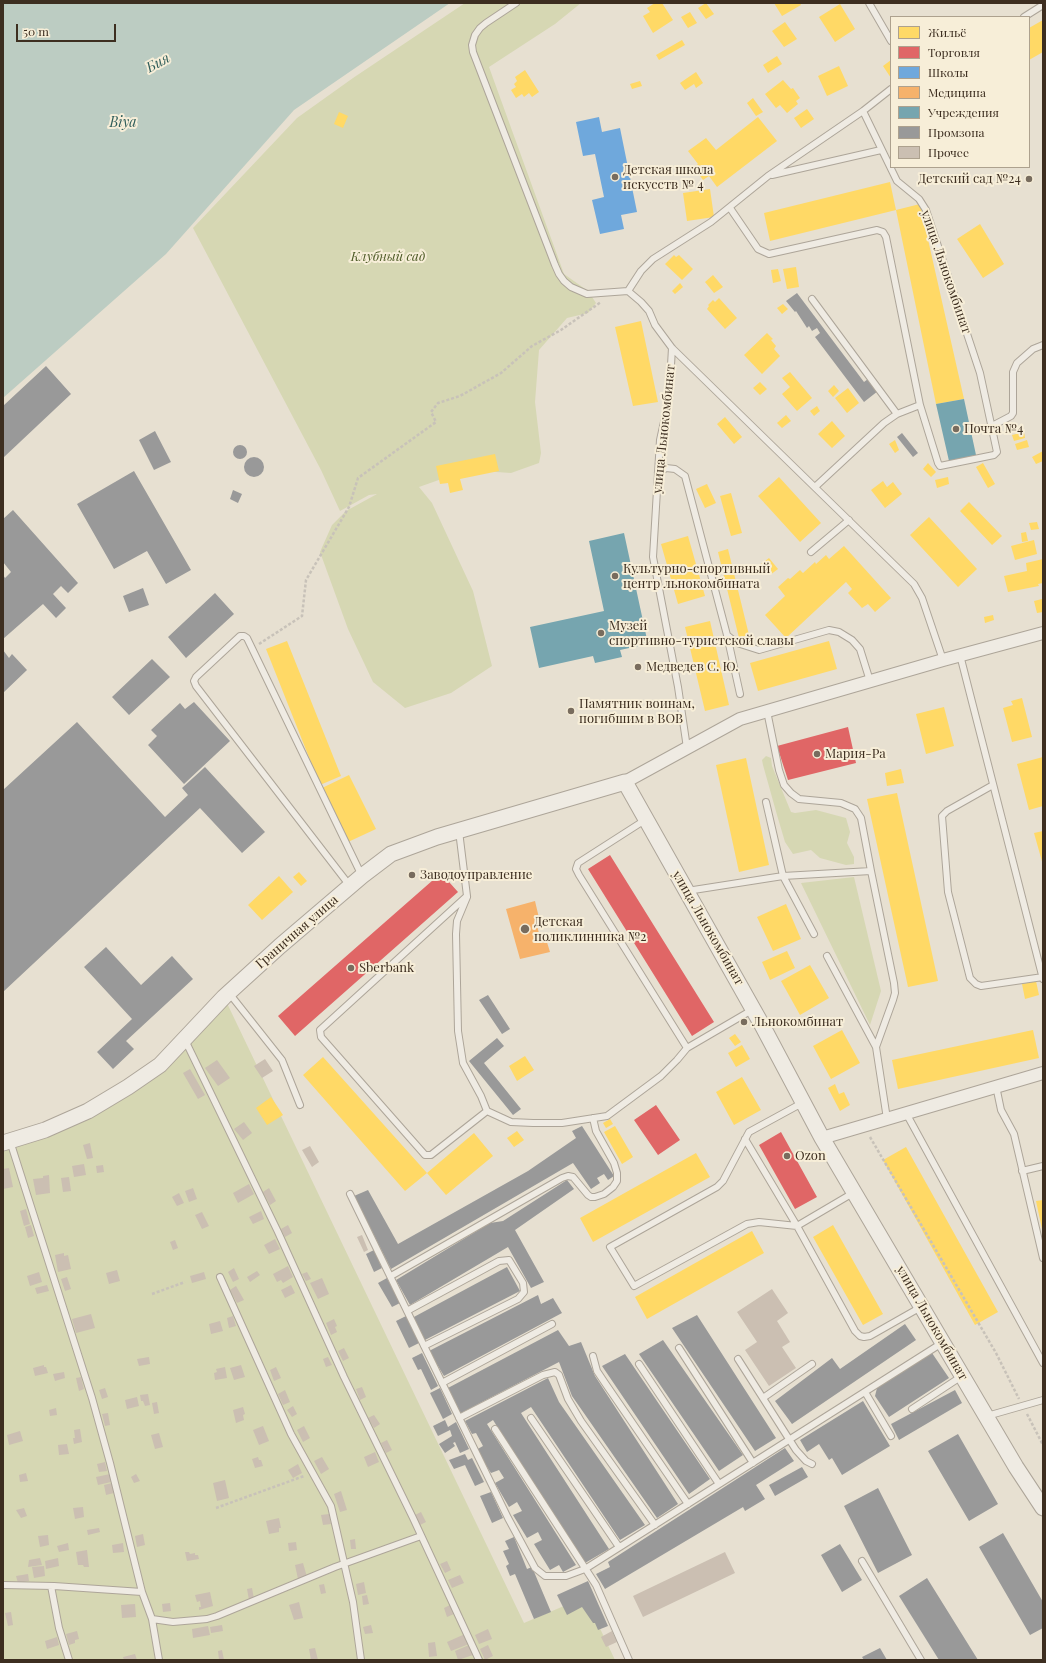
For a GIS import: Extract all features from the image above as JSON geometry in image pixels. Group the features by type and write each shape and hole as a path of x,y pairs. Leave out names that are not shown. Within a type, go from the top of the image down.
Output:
{"street":[{"path":"625,782 740,719 960,655 1043,633"},
{"name":"Граничная улица","path":"7,1142 45,1130 88,1111 128,1087 160,1065 229,993 280,946 362,876 391,854 437,837 625,782"},
{"name":"улица Льнокомбинат","path":"625,782 754,1010 822,1138 1016,1467 1043,1508"},
{"path":"822,1138 1043,1073"}],"lane":[{"path":"516,3 480,28 474,39 473,52 559,274 571,287 587,294 628,291 641,270 653,259 711,222 768,176 863,111 890,90"},
{"path":"869,3 890,39"},
{"path":"1026,16 1043,5"},
{"name":"улица Льнокомбинат","path":"863,111 890,167"},
{"path":"768,176 881,150"},
{"name":"улица Льнокомбинат","path":"890,168 897,181 919,199 926,210 980,373 997,448 996,454 940,466 920,405"},
{"path":"730,208 758,249 769,254 877,230 882,232 886,237 920,405 897,414 884,422 815,487"},
{"name":"улица Льнокомбинат","path":"628,291 649,311 654,325 672,348 914,584 922,598 943,660"},
{"path":"812,299 897,414"},
{"path":"992,426 1011,416 1013,413 1012,372 1017,363 1033,349 1043,345"},
{"name":"улица Льнокомбинат","path":"672,348 669,399 660,440 653,557 678,687 687,748"},
{"path":"658,473 666,468 675,469 685,476 727,635 740,694"},
{"path":"811,552 849,520"},
{"path":"727,635 737,643 759,650 829,630 839,632 852,640 860,649 870,681"},
{"path":"350,886 200,692 194,682 196,677 240,636 247,638 362,876"},
{"path":"960,655 1043,978 981,986 973,982 970,978 948,892 942,816 947,811 993,785"},
{"path":"767,711 779,770 784,785 791,793 799,799 841,803 855,809 861,818 895,993 876,1047"},
{"path":"766,802 783,876 814,934"},
{"path":"646,820 578,863 576,868 686,1048"},
{"path":"459,831 467,896 457,921 456,934 458,1031 462,1063 480,1096 486,1111 511,1122 562,1123 606,1116 661,1076 677,1060 686,1048 754,1010"},
{"path":"687,891 783,876 870,870"},
{"path":"467,896 322,1027 320,1034 321,1037 425,1155 431,1155 486,1111"},
{"path":"827,956 876,1047 887,1119"},
{"path":"229,993 282,1060 300,1105"},
{"path":"184,1039 268,1212 344,1378 421,1536 479,1660"},
{"path":"996,1086 1001,1110 1014,1134 1043,1258"},
{"path":"804,1102 749,1132 723,1181 717,1187 610,1247 634,1286 747,1224 759,1222 796,1226 855,1192"},
{"path":"906,1113 1043,1363"},
{"path":"391,1276 562,1178 568,1176 573,1177 591,1197 600,1196 613,1187 617,1181 617,1173 614,1163 596,1132 593,1118"},
{"path":"745,1139 855,1331 860,1336 870,1336 922,1307"},
{"path":"7,1142 92,1398 110,1463 142,1592 152,1620 159,1660"},
{"path":"1022,1171 1043,1166"},
{"path":"350,1194 504,1511 535,1568 545,1576 555,1577 570,1575 585,1569 943,1343"},
{"path":"407,1311 499,1261 509,1260 524,1283 524,1292 518,1298 424,1346"},
{"path":"220,1277 291,1434 331,1506 353,1602 361,1660"},
{"path":"442,1382 552,1324"},
{"path":"679,1348 753,1463"},
{"path":"593,1356 597,1370 605,1383 688,1504"},
{"path":"738,1359 790,1440 802,1456 812,1464"},
{"path":"639,1364 719,1484"},
{"path":"763,1398 812,1364"},
{"path":"458,1418 543,1375 555,1372 559,1375 568,1399 580,1421 655,1525"},
{"path":"912,1409 962,1375"},
{"path":"865,1392 891,1436"},
{"path":"986,1416 1043,1400"},
{"path":"531,1418 619,1547"},
{"path":"495,1429 596,1585 629,1660"},
{"path":"152,1620 173,1622 207,1619 345,1564 421,1536"},
{"path":"862,1561 921,1660"},
{"path":"3,1585 51,1586 142,1592"},
{"path":"51,1586 59,1628 69,1660"}],"path":[{"path":"252,649 302,616 306,580 349,506 358,478 436,422 431,412 438,403 460,396 501,373 532,346 561,330 616,292"},
{"path":"864,1125 996,1353 1043,1445"},
{"path":"152,1294 185,1282"},
{"path":"216,1508 278,1487 313,1472"}],"green space":[{"name":"Клубный сад","path":"465,3 581,3 555,24 489,67 564,274 588,291 596,303 588,313 567,318 539,350 535,402 541,453 539,463 511,473 467,470 419,487 432,503 473,591 492,666 451,693 405,708 373,682 348,629 320,552 332,525 346,511 377,494 369,495 340,511 321,470 193,228 297,118 353,78"},
{"path":"766,756 771,758 772,766 791,812 795,813 816,810 846,818 850,832 847,843 854,857 854,864 846,865 820,858 811,850 793,854 785,842 763,765 762,760"},
{"path":"854,877 881,991 870,1025 801,883"},
{"path":"224,997 524,1623 585,1597 615,1660 3,1660 3,1143 128,1087"}],"water":[{"name":"Biya","path":"3,3 450,3 294,110 166,254 3,398"}],"building: Жильё":[{"path":"655,3 662,3 673,20 653,33 643,16 650,12 647,8"},
{"path":"706,3 714,14 706,19 698,8"},
{"path":"774,3 800,3 801,5 782,16"},
{"path":"840,4 855,29 835,42 819,17"},
{"path":"690,12 697,23 688,28 681,17"},
{"path":"1043,20 1043,52 1030,59 1030,27"},
{"path":"785,22 797,39 784,47 772,31"},
{"path":"682,40 685,45 659,60 656,55"},
{"path":"777,56 782,64 768,73 763,65"},
{"path":"890,61 890,76 883,66"},
{"path":"839,66 848,86 827,96 818,76"},
{"path":"525,70 539,92 532,97 529,93 524,97 522,94 516,98 511,90 516,87 514,84 517,81 515,77"},
{"path":"696,72 703,83 696,88 694,84 685,90 680,83"},
{"path":"783,80 791,89 793,88 800,98 796,101 798,104 787,113 780,105 776,108 765,94"},
{"path":"640,81 642,86 632,89 630,84"},
{"path":"753,98 763,112 756,116 747,103"},
{"path":"807,109 814,119 801,128 794,118"},
{"path":"339,112 348,116 343,128 334,124"},
{"path":"758,117 777,141 717,187 709,176 703,180 694,167 698,164 688,151 706,138 716,150"},
{"path":"890,182 896,210 770,241 764,213"},
{"path":"710,189 714,217 687,221 683,193"},
{"path":"920,204 964,399 936,404 896,210"},
{"path":"980,224 1004,264 983,278 957,239"},
{"path":"674,255 676,257 679,255 693,269 682,280 665,264"},
{"path":"796,267 799,287 787,289 783,269"},
{"path":"778,269 781,281 773,283 771,270"},
{"path":"713,275 723,287 714,293 705,282"},
{"path":"680,283 683,287 675,294 672,291"},
{"path":"719,298 737,318 725,329 707,309 709,306 708,305 713,300 715,302"},
{"path":"783,304 788,309 782,314 777,308"},
{"path":"641,321 658,402 633,406 615,327"},
{"path":"767,333 773,339 771,340 776,346 774,349 780,356 762,374 744,355"},
{"path":"790,372 812,398 797,411 782,394 790,387 782,378"},
{"path":"760,382 767,389 760,395 753,388"},
{"path":"834,385 839,391 833,397 828,391"},
{"path":"848,388 859,403 847,413 835,398"},
{"path":"817,406 820,411 814,416 810,411"},
{"path":"786,415 791,421 782,428 777,423"},
{"path":"725,417 742,437 734,444 717,424"},
{"path":"832,421 845,436 832,448 818,434"},
{"path":"1024,432 1025,438 1014,441 1012,435"},
{"path":"895,440 899,450 895,453 889,444"},
{"path":"1027,440 1029,447 1017,450 1015,444"},
{"path":"1043,451 1043,461 1036,464 1032,457"},
{"path":"495,454 499,471 460,479 463,490 450,493 448,483 440,484 436,466"},
{"path":"928,463 936,472 931,477 923,469"},
{"path":"983,463 995,484 988,488 976,467"},
{"path":"779,477 821,523 800,542 758,496"},
{"path":"948,477 949,484 937,488 935,480"},
{"path":"883,481 887,487 893,482 902,494 885,508 871,490"},
{"path":"707,484 716,503 705,508 696,489"},
{"path":"731,493 742,533 731,536 720,496"},
{"path":"969,502 1002,536 992,545 960,511"},
{"path":"929,517 977,569 958,587 910,535"},
{"path":"1037,522 1039,529 1031,530 1029,523"},
{"path":"1026,532 1028,541 1022,542 1021,533"},
{"path":"688,536 705,596 678,604 661,544"},
{"path":"1034,540 1037,554 1015,560 1011,546"},
{"path":"844,546 891,598 875,612 868,604 862,608 848,593 852,589 846,582 786,638 765,615 785,596 778,587 800,570 803,573 815,562 816,564 826,555 829,559"},
{"path":"728,549 749,635 739,638 718,552"},
{"path":"769,558 778,569 770,575 761,564"},
{"path":"1043,559 1043,583 1038,584 1039,586 1008,592 1004,576 1027,571 1026,563"},
{"path":"1042,599 1043,612 1037,613 1034,601"},
{"path":"993,615 994,620 985,623 984,617"},
{"path":"710,621 729,705 705,711 685,627"},
{"path":"287,641 341,776 320,785 266,649"},
{"path":"829,641 837,669 758,691 750,663"},
{"path":"1022,698 1032,737 1012,742 1003,708 1013,705 1011,701"},
{"path":"944,707 954,746 926,754 916,714"},
{"path":"1043,757 1043,806 1029,810 1017,764"},
{"path":"746,758 769,865 739,872 716,765"},
{"path":"901,769 904,783 887,786 885,773"},
{"path":"349,775 376,829 348,842 322,788"},
{"path":"897,793 938,981 908,987 867,799"},
{"path":"1043,831 1043,865 1034,833"},
{"path":"299,872 307,881 301,886 293,877"},
{"path":"279,876 293,892 262,920 248,905"},
{"path":"786,904 801,939 773,951 757,917"},
{"path":"787,951 795,968 770,980 762,962"},
{"path":"810,965 829,998 800,1015 781,981"},
{"path":"1036,981 1039,995 1025,999 1022,984"},
{"path":"842,1030 860,1063 831,1079 813,1046"},
{"path":"1033,1030 1039,1058 898,1089 892,1060"},
{"path":"735,1034 741,1042 735,1046 729,1038"},
{"path":"742,1045 750,1059 736,1067 728,1053"},
{"path":"525,1056 534,1070 517,1081 509,1066"},
{"path":"323,1057 427,1173 405,1191 303,1075"},
{"path":"742,1077 761,1110 734,1125 716,1092"},
{"path":"835,1084 839,1094 844,1092 850,1105 840,1111 828,1088"},
{"path":"271,1097 283,1115 267,1125 256,1108"},
{"path":"610,1119 613,1124 606,1128 603,1123"},
{"path":"615,1126 633,1157 622,1164 604,1132"},
{"path":"517,1131 524,1140 514,1147 507,1138"},
{"path":"474,1133 493,1156 446,1195 427,1173"},
{"path":"906,1147 998,1312 975,1325 883,1160"},
{"path":"696,1153 710,1177 593,1242 580,1218"},
{"path":"1043,1200 1043,1229 1042,1229 1036,1201"},
{"path":"833,1225 883,1314 863,1325 813,1237"},
{"path":"752,1231 764,1253 647,1319 635,1297"}],"building: Торговля":[{"name":"Мария-Ра","path":"848,727 856,763 788,780 777,746"},
{"path":"610,855 714,1022 692,1036 588,869"},
{"path":"441,873 458,892 295,1036 278,1016"},
{"path":"656,1105 680,1140 658,1155 634,1120"},
{"path":"781,1132 817,1197 795,1209 759,1145"}],"building: Школы":[{"name":"Детская школа искусств № 4","path":"599,117 602,132 620,128 637,212 621,215 624,229 600,234 592,200 604,197 595,154 583,156 576,122"}],"building: Медицина":[{"name":"Детская поликлинника №2","path":"535,901 539,918 535,919 541,940 546,939 550,952 520,959 506,909"}],"building: Учреждения":[{"name":"Почта №4","path":"964,399 976,455 949,461 936,404"},
{"name":"Культурно-спортивный центр льнокомбината","path":"624,533 648,644 620,650 622,657 595,663 593,656 539,668 530,627 604,611 589,541"}],"building: Промзона":[{"path":"797,293 864,382 868,379 878,391 864,402 815,337 820,333 817,328 812,331 809,326 807,328 796,311 795,312 786,301"},
{"path":"46,366 71,394 3,458 3,406"},
{"path":"155,431 171,462 154,470 139,440"},
{"path":"902,433 918,453 913,457 897,437"},
{"path":"240,445 245,447 247,452 245,457 240,459 235,457 233,452 235,447"},
{"path":"254,457 261,460 264,467 261,474 254,477 247,474 244,467 247,460"},
{"path":"134,471 191,570 166,584 147,551 114,569 77,504"},
{"path":"233,490 242,494 238,503 230,499"},
{"path":"13,510 78,583 68,593 61,586 53,594 66,608 56,618 43,604 3,639 3,575 5,578 11,572 3,562 3,519"},
{"path":"143,588 149,605 129,612 123,596"},
{"path":"215,593 234,614 186,658 168,637"},
{"path":"3,650 9,658 12,654 27,670 3,693"},
{"path":"152,659 170,677 129,715 112,697"},
{"path":"194,702 230,741 184,784 148,745 157,736 151,730 180,703 185,709"},
{"path":"77,722 165,817 188,795 182,788 205,767 265,832 242,853 200,808 3,992 3,790"},
{"path":"106,947 141,985 172,956 193,979 126,1041 134,1049 113,1069 97,1052 132,1019 84,967"},
{"path":"488,995 510,1029 502,1034 479,1000"},
{"path":"497,1038 504,1046 484,1063 521,1109 513,1115 469,1061"},
{"path":"582,1126 614,1176 608,1180 604,1174 597,1178 600,1183 591,1189 573,1163 391,1269 354,1196 368,1190 398,1244 528,1171 576,1138 572,1131"},
{"path":"567,1180 574,1189 515,1230 544,1282 531,1288 508,1247 410,1305 396,1280 490,1223 503,1221"},
{"path":"374,1250 382,1268 374,1272 366,1254"},
{"path":"507,1267 520,1291 423,1341 412,1318"},
{"path":"387,1278 400,1303 392,1307 378,1283"},
{"path":"538,1295 541,1304 553,1298 562,1313 444,1376 429,1351"},
{"path":"697,1315 776,1438 755,1451 672,1328"},
{"path":"406,1316 419,1343 409,1348 396,1321"},
{"path":"905,1324 916,1340 792,1424 775,1401 832,1358 840,1369"},
{"path":"558,1330 569,1346 581,1342 595,1376 678,1504 657,1518 572,1396 559,1362 459,1414 446,1389"},
{"path":"663,1340 743,1455 719,1471 639,1354"},
{"path":"422,1353 438,1386 431,1390 421,1369 418,1370 412,1358"},
{"path":"932,1353 949,1378 889,1417 875,1396 877,1388"},
{"path":"625,1354 710,1479 689,1494 602,1366"},
{"path":"548,1378 559,1402 645,1525 620,1540 531,1407 521,1413 609,1549 585,1563 493,1420 487,1424 576,1565 563,1572 559,1565 550,1570 534,1544 542,1540 538,1532 527,1538 513,1515 522,1511 517,1502 509,1507 495,1483 504,1478 499,1470 491,1473 476,1450 483,1446 476,1433 472,1434 465,1421"},
{"path":"440,1388 452,1414 443,1419 430,1393"},
{"path":"955,1390 962,1403 899,1440 891,1424"},
{"path":"863,1401 890,1446 842,1475 832,1458 829,1460 819,1444 807,1452 800,1440"},
{"path":"445,1420 448,1427 456,1422 469,1449 460,1453 455,1442 453,1443 455,1446 445,1453 439,1444 452,1436 450,1430 438,1436 433,1426"},
{"path":"958,1434 998,1504 969,1521 928,1451"},
{"path":"785,1448 794,1461 756,1485 765,1499 745,1511 743,1507 605,1589 596,1574 610,1567 608,1562"},
{"path":"465,1454 468,1460 472,1458 484,1482 475,1486 465,1465 454,1469 449,1460"},
{"path":"802,1467 808,1477 775,1496 769,1485"},
{"path":"878,1488 912,1555 878,1573 844,1506"},
{"path":"491,1492 503,1518 492,1523 480,1496"},
{"path":"1003,1533 1043,1602 1043,1628 1030,1635 979,1547"},
{"path":"514,1537 527,1569 532,1567 551,1612 534,1619 515,1574 510,1576 506,1566 509,1564 503,1551 509,1549 505,1541"},
{"path":"840,1544 862,1580 842,1592 821,1555"},
{"path":"927,1578 978,1660 939,1660 899,1596"},
{"path":"588,1581 608,1626 598,1630 595,1623 593,1623 582,1607 567,1615 557,1595"},
{"path":"880,1648 887,1660 864,1660 862,1657"}],"building: Прочее":[{"path":"265,1059 273,1071 262,1078 254,1066"},
{"path":"217,1060 230,1078 218,1086 205,1068"},
{"path":"190,1069 205,1095 198,1099 183,1073"},
{"path":"244,1122 252,1133 243,1140 234,1129"},
{"path":"90,1143 93,1158 87,1159 83,1145"},
{"path":"310,1146 319,1162 312,1167 302,1150"},
{"path":"84,1164 86,1175 74,1177 72,1166"},
{"path":"103,1165 104,1172 97,1173 96,1166"},
{"path":"9,1168 13,1187 3,1189 3,1169"},
{"path":"49,1175 50,1193 36,1195 33,1179 43,1178 43,1176"},
{"path":"69,1177 71,1191 63,1192 61,1178"},
{"path":"249,1184 254,1194 238,1203 233,1193"},
{"path":"193,1188 197,1199 189,1202 185,1191"},
{"path":"269,1188 276,1201 270,1205 263,1192"},
{"path":"179,1193 184,1203 177,1206 172,1197"},
{"path":"26,1209 30,1224 24,1226 20,1211"},
{"path":"261,1211 264,1219 253,1224 249,1217"},
{"path":"202,1212 209,1226 202,1229 195,1215"},
{"path":"31,1225 34,1236 28,1238 25,1227"},
{"path":"288,1225 292,1233 285,1237 281,1229"},
{"path":"362,1235 368,1250 364,1252 357,1237"},
{"path":"275,1239 280,1249 269,1254 264,1245"},
{"path":"175,1240 178,1248 173,1250 170,1242"},
{"path":"64,1253 64,1256 68,1255 71,1269 58,1272 55,1255"},
{"path":"288,1266 293,1277 283,1283 281,1280 277,1282 273,1274"},
{"path":"234,1268 239,1279 233,1282 228,1272"},
{"path":"117,1270 120,1281 109,1284 106,1273"},
{"path":"257,1271 260,1275 250,1282 247,1277"},
{"path":"39,1272 42,1282 30,1286 27,1276"},
{"path":"204,1272 206,1279 192,1283 190,1276"},
{"path":"307,1272 311,1279 306,1281 302,1274"},
{"path":"67,1277 71,1289 65,1291 61,1279"},
{"path":"322,1278 329,1294 318,1299 310,1283"},
{"path":"47,1285 49,1291 37,1294 35,1288"},
{"path":"291,1285 295,1293 285,1298 281,1290"},
{"path":"236,1286 244,1300 237,1303 230,1290"},
{"path":"772,1289 788,1313 777,1321 790,1342 782,1347 796,1368 769,1386 745,1350 757,1342 737,1312"},
{"path":"91,1314 95,1328 76,1333 72,1319"},
{"path":"233,1316 236,1326 229,1328 227,1318"},
{"path":"334,1319 337,1326 335,1327 337,1332 331,1335 326,1323"},
{"path":"220,1321 223,1331 211,1334 209,1324"},
{"path":"344,1348 349,1358 343,1361 338,1351"},
{"path":"149,1357 150,1364 139,1366 137,1359"},
{"path":"328,1357 332,1365 326,1367 323,1359"},
{"path":"44,1365 48,1373 35,1376 33,1368"},
{"path":"241,1365 245,1377 234,1380 230,1368"},
{"path":"225,1367 227,1378 215,1380 214,1373 217,1372 216,1369"},
{"path":"276,1367 281,1378 274,1381 270,1370"},
{"path":"64,1372 65,1378 55,1381 53,1374"},
{"path":"81,1377 84,1389 79,1391 76,1378"},
{"path":"362,1387 366,1397 360,1400 356,1389"},
{"path":"105,1388 108,1397 102,1399 99,1390"},
{"path":"285,1390 290,1402 283,1405 278,1394"},
{"path":"148,1394 150,1405 145,1406 143,1401 141,1401 140,1395"},
{"path":"137,1397 139,1406 127,1409 125,1400"},
{"path":"157,1402 159,1413 154,1414 152,1403"},
{"path":"293,1406 297,1414 292,1417 287,1410"},
{"path":"243,1407 245,1414 243,1415 244,1420 236,1423 233,1410"},
{"path":"56,1408 57,1415 50,1416 49,1410"},
{"path":"108,1413 110,1425 105,1426 102,1414"},
{"path":"374,1415 380,1424 374,1428 368,1418"},
{"path":"263,1426 269,1441 259,1445 253,1430"},
{"path":"304,1426 310,1438 303,1442 297,1430"},
{"path":"80,1429 82,1442 74,1444 74,1430"},
{"path":"20,1431 23,1441 9,1445 7,1435"},
{"path":"159,1433 163,1447 155,1449 151,1435"},
{"path":"387,1440 392,1450 386,1453 381,1443"},
{"path":"67,1444 69,1454 59,1455 58,1445"},
{"path":"375,1452 379,1462 368,1467 364,1457"},
{"path":"258,1457 263,1466 255,1468 252,1459"},
{"path":"322,1457 329,1469 321,1474 314,1461"},
{"path":"105,1462 107,1471 99,1472 97,1464"},
{"path":"298,1464 302,1473 293,1478 288,1470"},
{"path":"26,1473 28,1481 20,1482 19,1475"},
{"path":"110,1474 111,1482 98,1485 96,1477"},
{"path":"136,1474 140,1481 134,1483 131,1477"},
{"path":"225,1480 229,1498 217,1501 213,1483"},
{"path":"112,1483 114,1493 106,1495 104,1485"},
{"path":"341,1491 347,1510 340,1512 334,1494"},
{"path":"83,1507 84,1517 75,1519 73,1508"},
{"path":"24,1508 27,1516 21,1518 16,1510"},
{"path":"421,1512 426,1522 420,1525 415,1515"},
{"path":"329,1514 331,1524 323,1525 321,1515"},
{"path":"279,1518 281,1528 279,1528 279,1532 269,1534 266,1521"},
{"path":"99,1528 100,1532 88,1535 87,1530"},
{"path":"143,1534 145,1545 137,1547 135,1536"},
{"path":"48,1535 49,1545 40,1547 38,1536"},
{"path":"355,1539 356,1549 351,1549 350,1540"},
{"path":"296,1542 297,1550 289,1551 288,1543"},
{"path":"68,1543 69,1550 59,1552 57,1546"},
{"path":"123,1543 124,1552 113,1553 112,1545"},
{"path":"87,1550 89,1567 78,1565 76,1552"},
{"path":"185,1552 189,1552 190,1554 195,1553 195,1555 198,1555 199,1559 187,1561"},
{"path":"725,1552 735,1573 643,1617 633,1596"},
{"path":"40,1558 42,1565 28,1567 29,1560"},
{"path":"58,1558 59,1566 46,1569 45,1561"},
{"path":"447,1561 451,1570 445,1573 440,1564"},
{"path":"303,1563 307,1577 298,1579 295,1565"},
{"path":"44,1566 45,1576 34,1578 32,1567"},
{"path":"28,1574 29,1581 18,1583 16,1576"},
{"path":"460,1575 464,1583 452,1588 448,1580"},
{"path":"364,1582 366,1593 358,1595 356,1584"},
{"path":"324,1584 326,1593 321,1594 319,1585"},
{"path":"252,1588 254,1599 249,1600 247,1589"},
{"path":"210,1592 213,1606 199,1610 199,1607 201,1607 200,1601 197,1602 195,1595"},
{"path":"367,1595 369,1604 363,1605 362,1596"},
{"path":"299,1602 303,1618 294,1620 289,1605"},
{"path":"170,1603 171,1611 163,1612 162,1604"},
{"path":"135,1604 136,1617 122,1618 121,1605"},
{"path":"450,1605 454,1614 447,1617 444,1608"},
{"path":"11,1612 13,1625 8,1626 5,1613"},
{"path":"222,1625 223,1631 211,1633 210,1627"},
{"path":"371,1625 373,1633 365,1634 363,1627"},
{"path":"208,1626 210,1635 193,1638 192,1629"},
{"path":"488,1629 492,1639 479,1644 475,1635"},
{"path":"77,1631 79,1639 75,1640 75,1643 69,1645 66,1634"},
{"path":"612,1631 617,1642 606,1647 601,1637"},
{"path":"465,1634 469,1644 451,1651 447,1642"},
{"path":"57,1637 59,1645 47,1649 45,1641"},
{"path":"435,1642 437,1656 429,1657 428,1643"},
{"path":"469,1645 473,1655 458,1660 455,1651"},
{"path":"488,1645 493,1656 485,1660 480,1649"},
{"path":"315,1648 318,1660 311,1660 309,1649"},
{"path":"222,1650 224,1660 219,1660 218,1651"},
{"path":"135,1654 137,1660 124,1660 123,1657"}],"place":[{"name":"Детская школа искусств № 4","path":"615,177"},
{"name":"Детский сад №24","path":"1029,179"},
{"name":"Почта №4","path":"956,429"},
{"name":"Культурно-спортивный центр льнокомбината","path":"615,576"},
{"name":"Музей спортивно-туристской славы","path":"601,633"},
{"name":"Медведев С. Ю.","path":"638,667"},
{"name":"Памятник воинам, погибшим в ВОВ","path":"571,711"},
{"name":"Мария-Ра","path":"817,754"},
{"name":"Заводоуправление","path":"412,875"},
{"name":"Детская поликлинника №2","path":"525,929"},
{"name":"Sberbank","path":"351,968"},
{"name":"Льнокомбинат","path":"744,1022"},
{"name":"Ozon","path":"787,1156"}],"water label":[{"name":"Бия","path":"158,63"}]}
